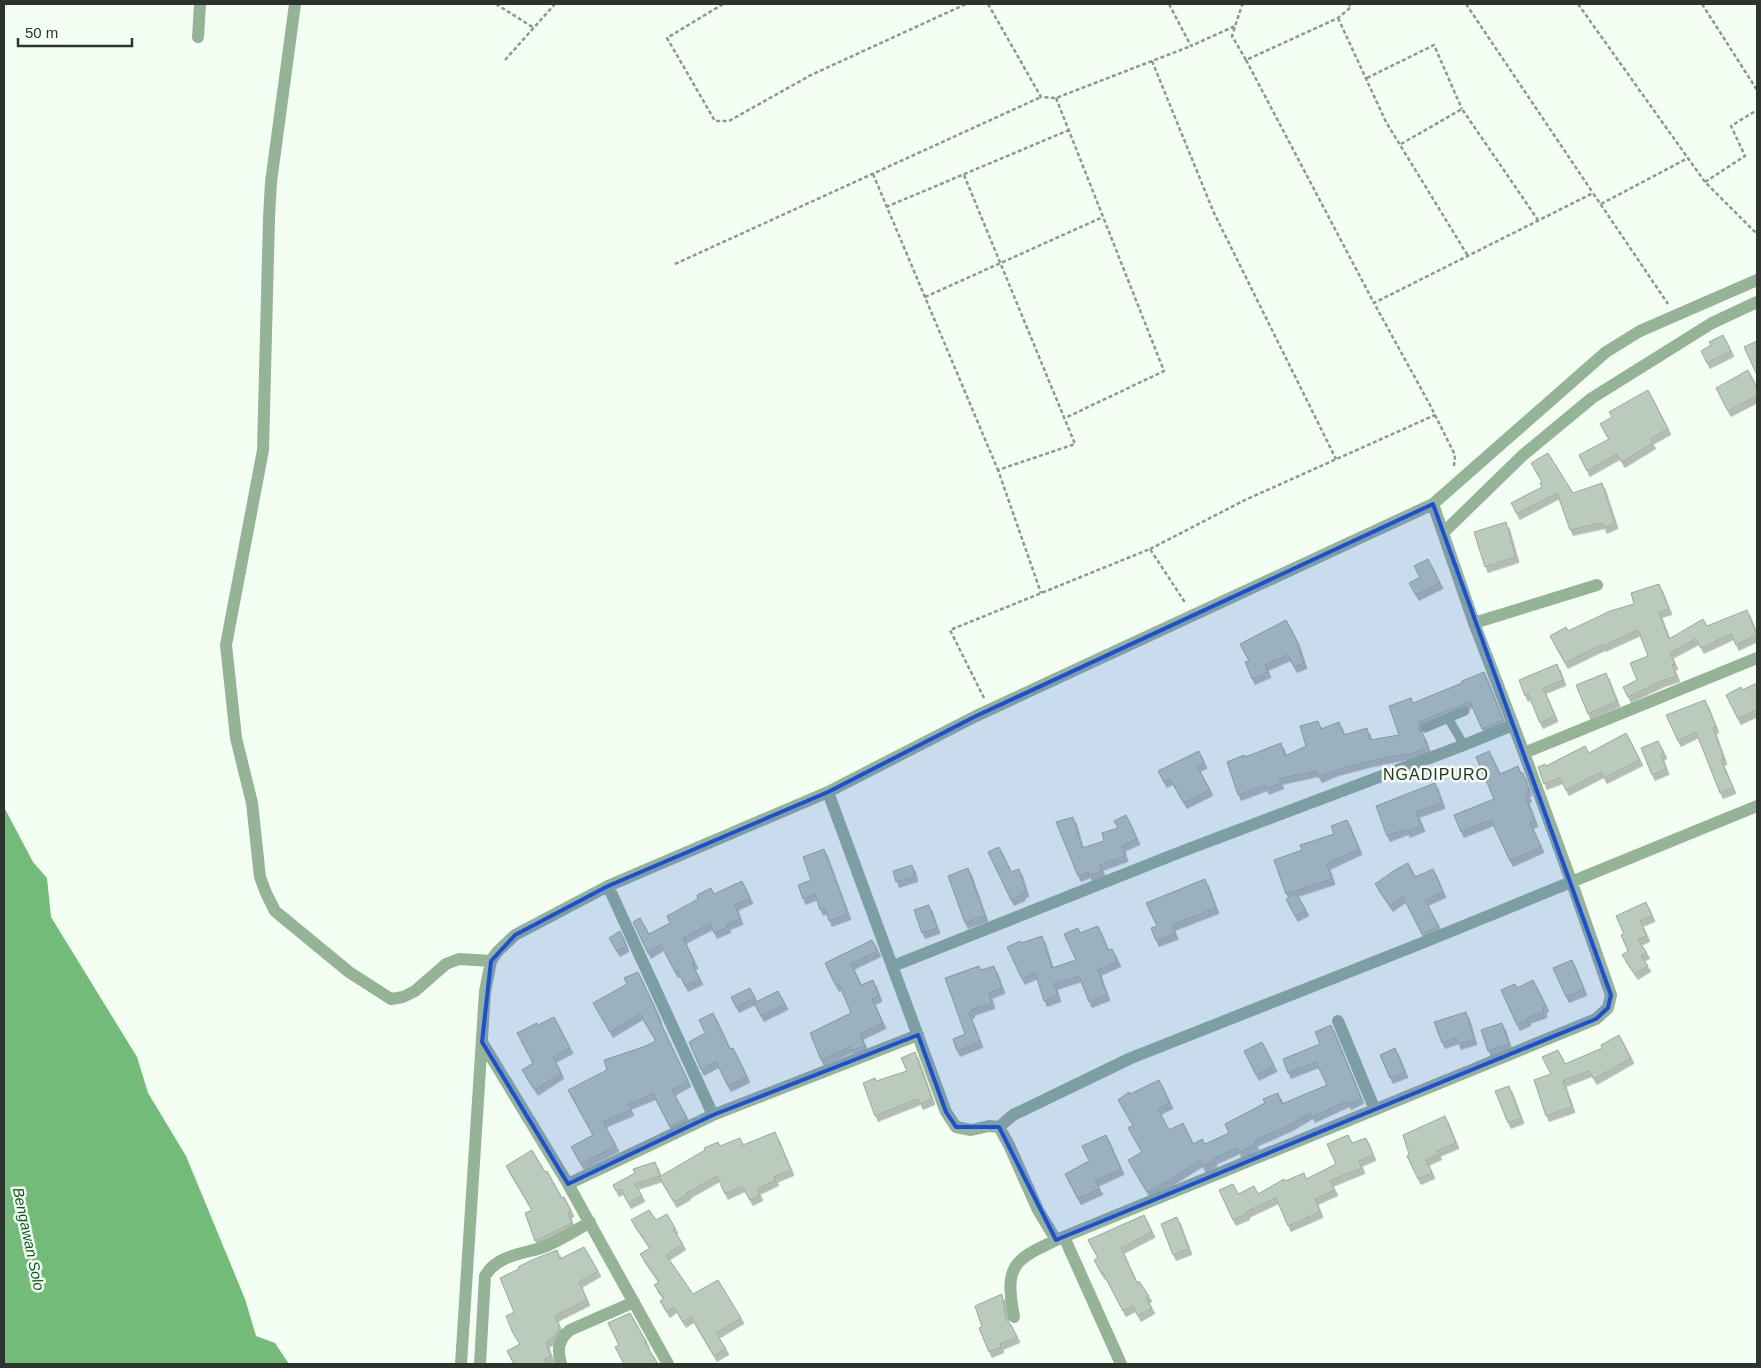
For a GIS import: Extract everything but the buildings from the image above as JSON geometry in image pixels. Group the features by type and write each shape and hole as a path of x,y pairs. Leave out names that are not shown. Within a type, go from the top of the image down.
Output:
{"street":[{"path":"198,37 200,4"},
{"path":"295,4 269,209 263,450 226,645 236,738 252,803 260,877 275,911 349,972 391,999 403,997 415,990 446,964 459,959 491,961"},
{"path":"461,1364 485,992 491,961 496,952 515,935 608,886 828,792 989,710 1433,504 1606,352 1640,331 1757,280"},
{"path":"1443,533 1523,455 1592,398 1712,323 1757,302"},
{"path":"1014,1317 1009,1289 1013,1273 1020,1260 1060,1238 1596,1019 1608,1008 1611,995 1574,887 1474,623 1433,504"},
{"path":"1474,623 1597,586"},
{"path":"1524,753 1757,658"},
{"path":"893,966 1174,854 1464,746 1513,725"},
{"path":"828,792 946,1112 956,1127 971,1130 989,1126 999,1127 1013,1115 1131,1058 1574,887 1757,806"},
{"path":"608,886 714,1115"},
{"path":"1338,1021 1375,1110"},
{"path":"568,1184 714,1115 918,1035"},
{"path":"482,1042 590,1222 668,1364"},
{"path":"999,1127 1009,1144 1038,1210 1060,1238 1121,1364"},
{"path":"480,1364 485,1276 489,1269 503,1260 543,1247 563,1238 590,1222"},
{"path":"560,1364 558,1345 562,1337 570,1330 634,1302"}],"lane":[{"path":"1425,728 1465,711"},
{"path":"1448,718 1464,746"}],"path":[{"path":"496,4 534,28"},
{"path":"505,60 555,4"},
{"path":"723,4 668,38 715,121 729,120 811,75 966,4"},
{"path":"988,4 1041,97"},
{"path":"1169,4 1191,46"},
{"path":"1242,4 1232,36 1455,455 1453,488"},
{"path":"1246,60 1338,18 1350,7 1349,4"},
{"path":"1466,4 1675,315"},
{"path":"1578,4 1705,182 1757,234"},
{"path":"1702,4 1757,90"},
{"path":"1338,18 1386,122 1468,256"},
{"path":"675,264 1041,97 1056,98 1191,46 1235,26"},
{"path":"1366,78 1434,45 1462,109 1538,220"},
{"path":"1152,61 1214,213 1336,458"},
{"path":"1056,98 1164,371 1064,419"},
{"path":"1400,144 1462,109"},
{"path":"1705,182 1745,156 1731,126 1757,110"},
{"path":"886,207 1069,130"},
{"path":"1600,204 1688,158"},
{"path":"873,174 998,470 1041,593"},
{"path":"964,175 1075,444 998,470"},
{"path":"1374,303 1593,193"},
{"path":"925,297 1104,217"},
{"path":"989,710 950,630 1150,549 1245,500 1435,415"},
{"path":"1150,549 1193,615"}],"highlighted area":[{"path":"1433,504 1611,995 1608,1008 1596,1019 1056,1240 999,1127 956,1127 946,1112 918,1035 713,1115 568,1184 482,1042 491,961 515,935 608,886 828,792 976,716"}],"water":[{"name":"Bengawan Solo","path":"4,807 33,862 47,878 51,917 137,1057 148,1093 186,1156 245,1299 256,1336 275,1343 289,1364 4,1364"}],"district":[{"name":"NGADIPURO","path":"1436,774"}]}
